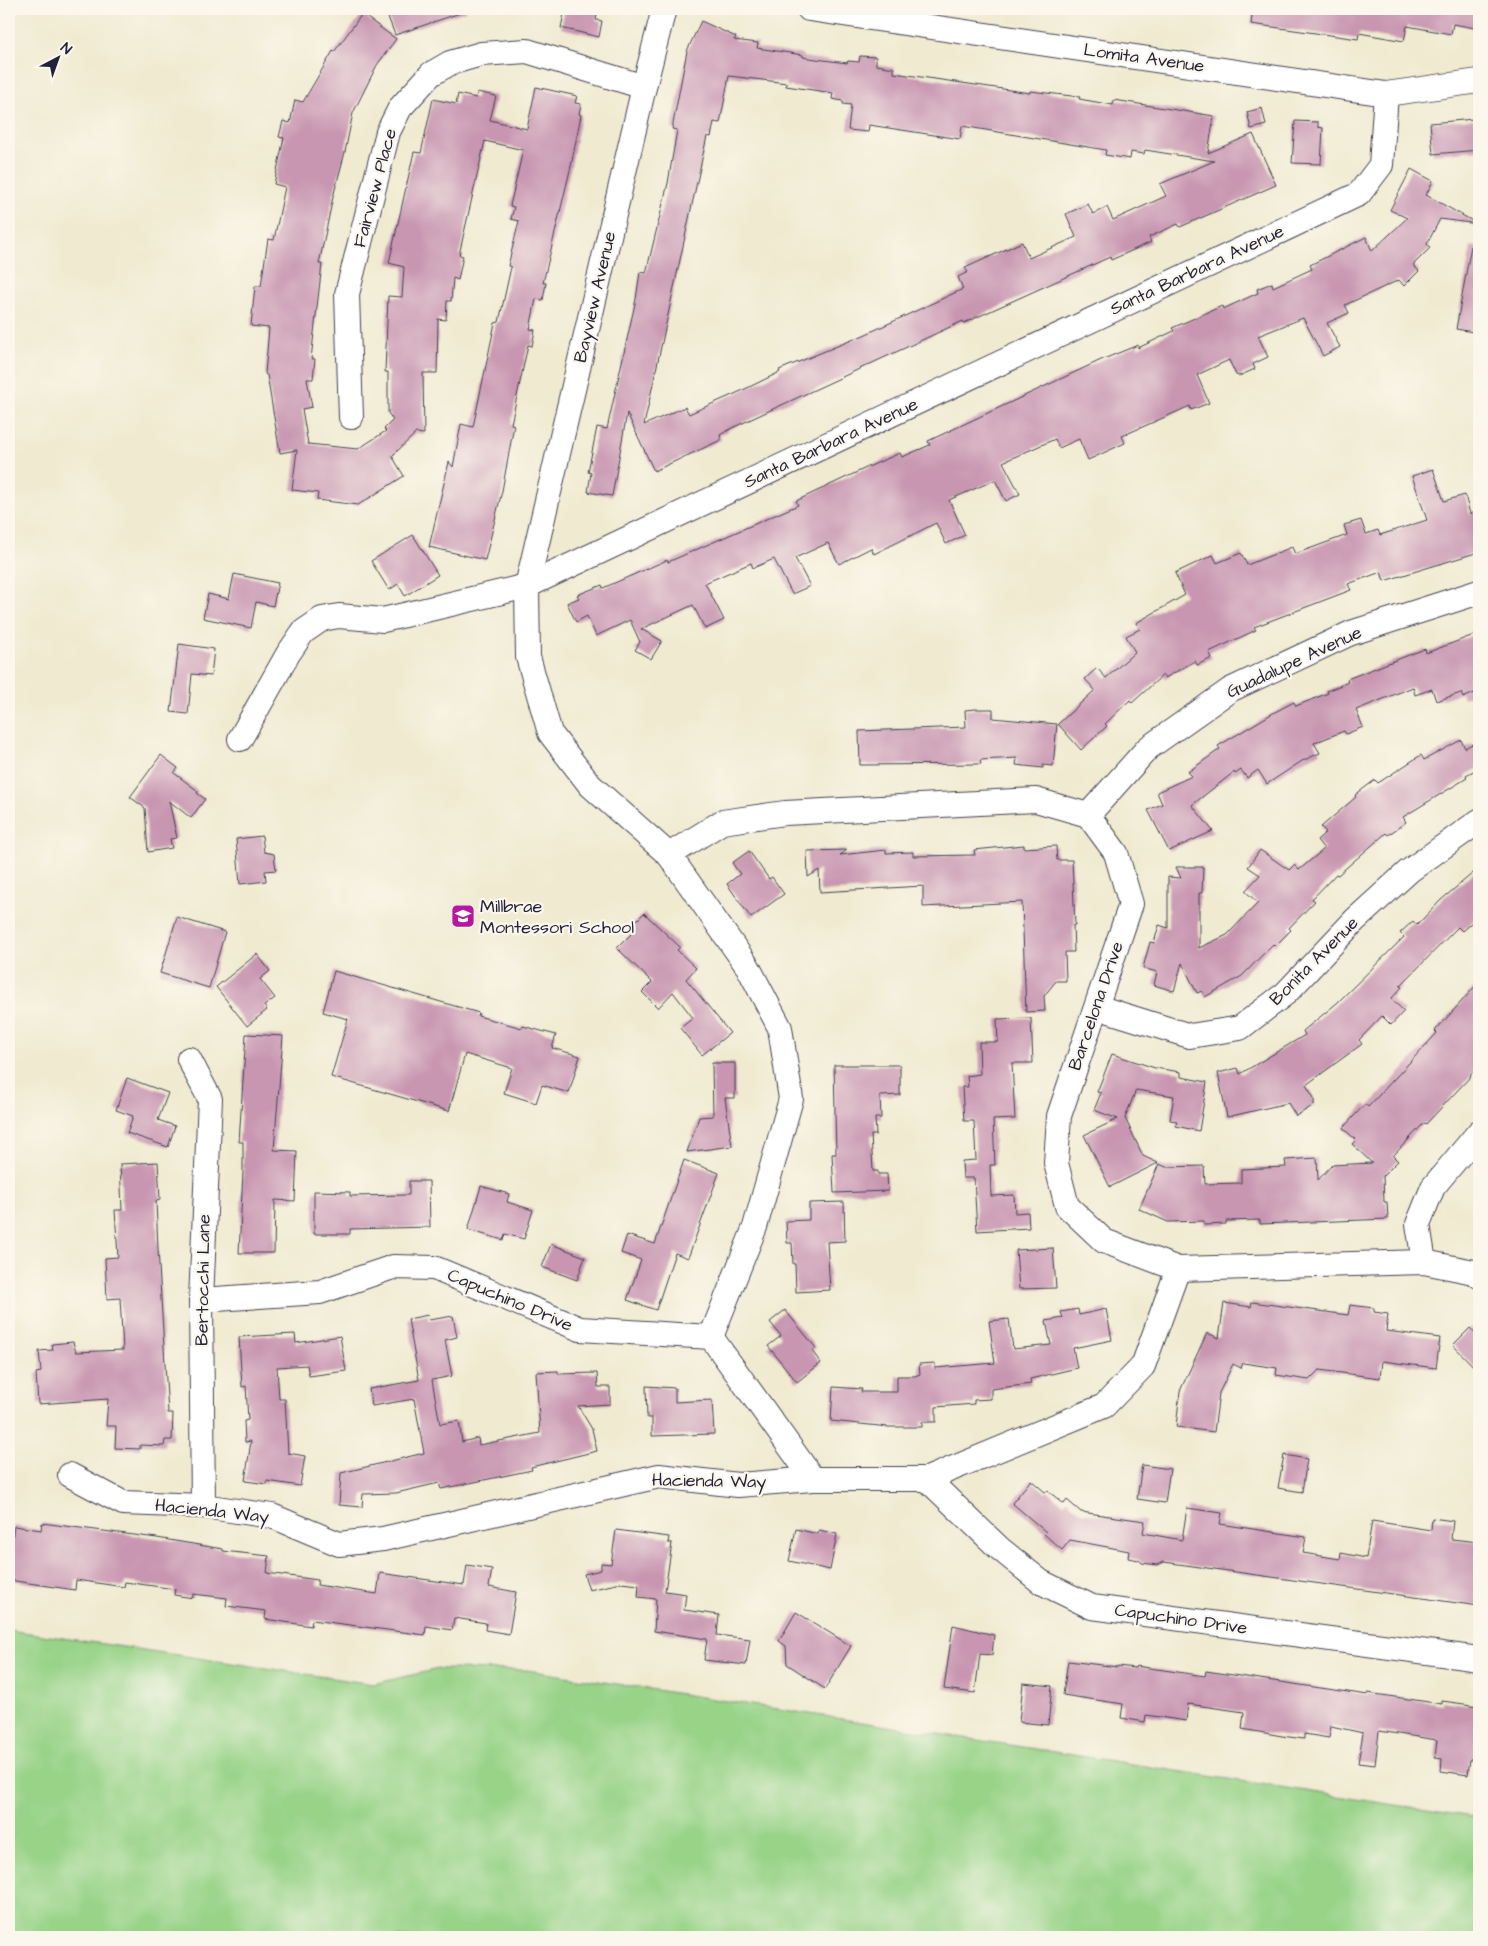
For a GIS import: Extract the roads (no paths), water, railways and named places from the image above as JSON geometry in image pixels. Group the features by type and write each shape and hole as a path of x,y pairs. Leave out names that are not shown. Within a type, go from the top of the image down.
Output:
{"street":[{"name":"Bayview Avenue","path":"664,9 644,87 528,586 528,657 550,733 590,785 669,855 748,967 780,1028 791,1098 755,1227 711,1337"},
{"name":"Lomita Avenue","path":"809,9 1386,94 1479,81"},
{"name":"Fairview Place","path":"351,417 347,294 388,132 400,108 430,74 450,63 481,54 527,51 644,87"},
{"name":"Santa Barbara Avenue","path":"240,739 288,654 303,632 322,619 340,616 383,620 528,586 1359,194 1381,164 1386,94"},
{"name":"Guadalupe Avenue","path":"1088,815 1148,748 1230,690 1351,633 1479,592"},
{"path":"669,855 722,822 785,813 1036,800 1088,815"},
{"name":"Barcelona Drive","path":"1088,815 1116,853 1131,904 1059,1116 1056,1163 1068,1206 1104,1241 1178,1269 1424,1262 1474,1272 1479,1276"},
{"name":"Bonita Avenue","path":"1097,1008 1190,1036 1240,1028 1286,994 1356,920 1409,871 1479,821"},
{"name":"Bertocchi Lane","path":"189,1059 210,1098 201,1300 203,1506"},
{"path":"1424,1262 1418,1224 1433,1186 1479,1132"},
{"name":"Capuchino Drive","path":"201,1300 320,1292 393,1267 434,1268 580,1329 711,1337"},
{"name":"Hacienda Way","path":"70,1475 122,1503 203,1506 272,1516 339,1544 382,1540 658,1476 738,1485 813,1479 927,1479 1104,1406 1142,1366 1178,1269"},
{"path":"711,1337 813,1479"},
{"name":"Capuchino Drive","path":"927,1479 999,1548 1041,1582 1092,1607 1479,1659"}],"place":[{"name":"Millbrae Montessori School","path":"463,916"}]}
